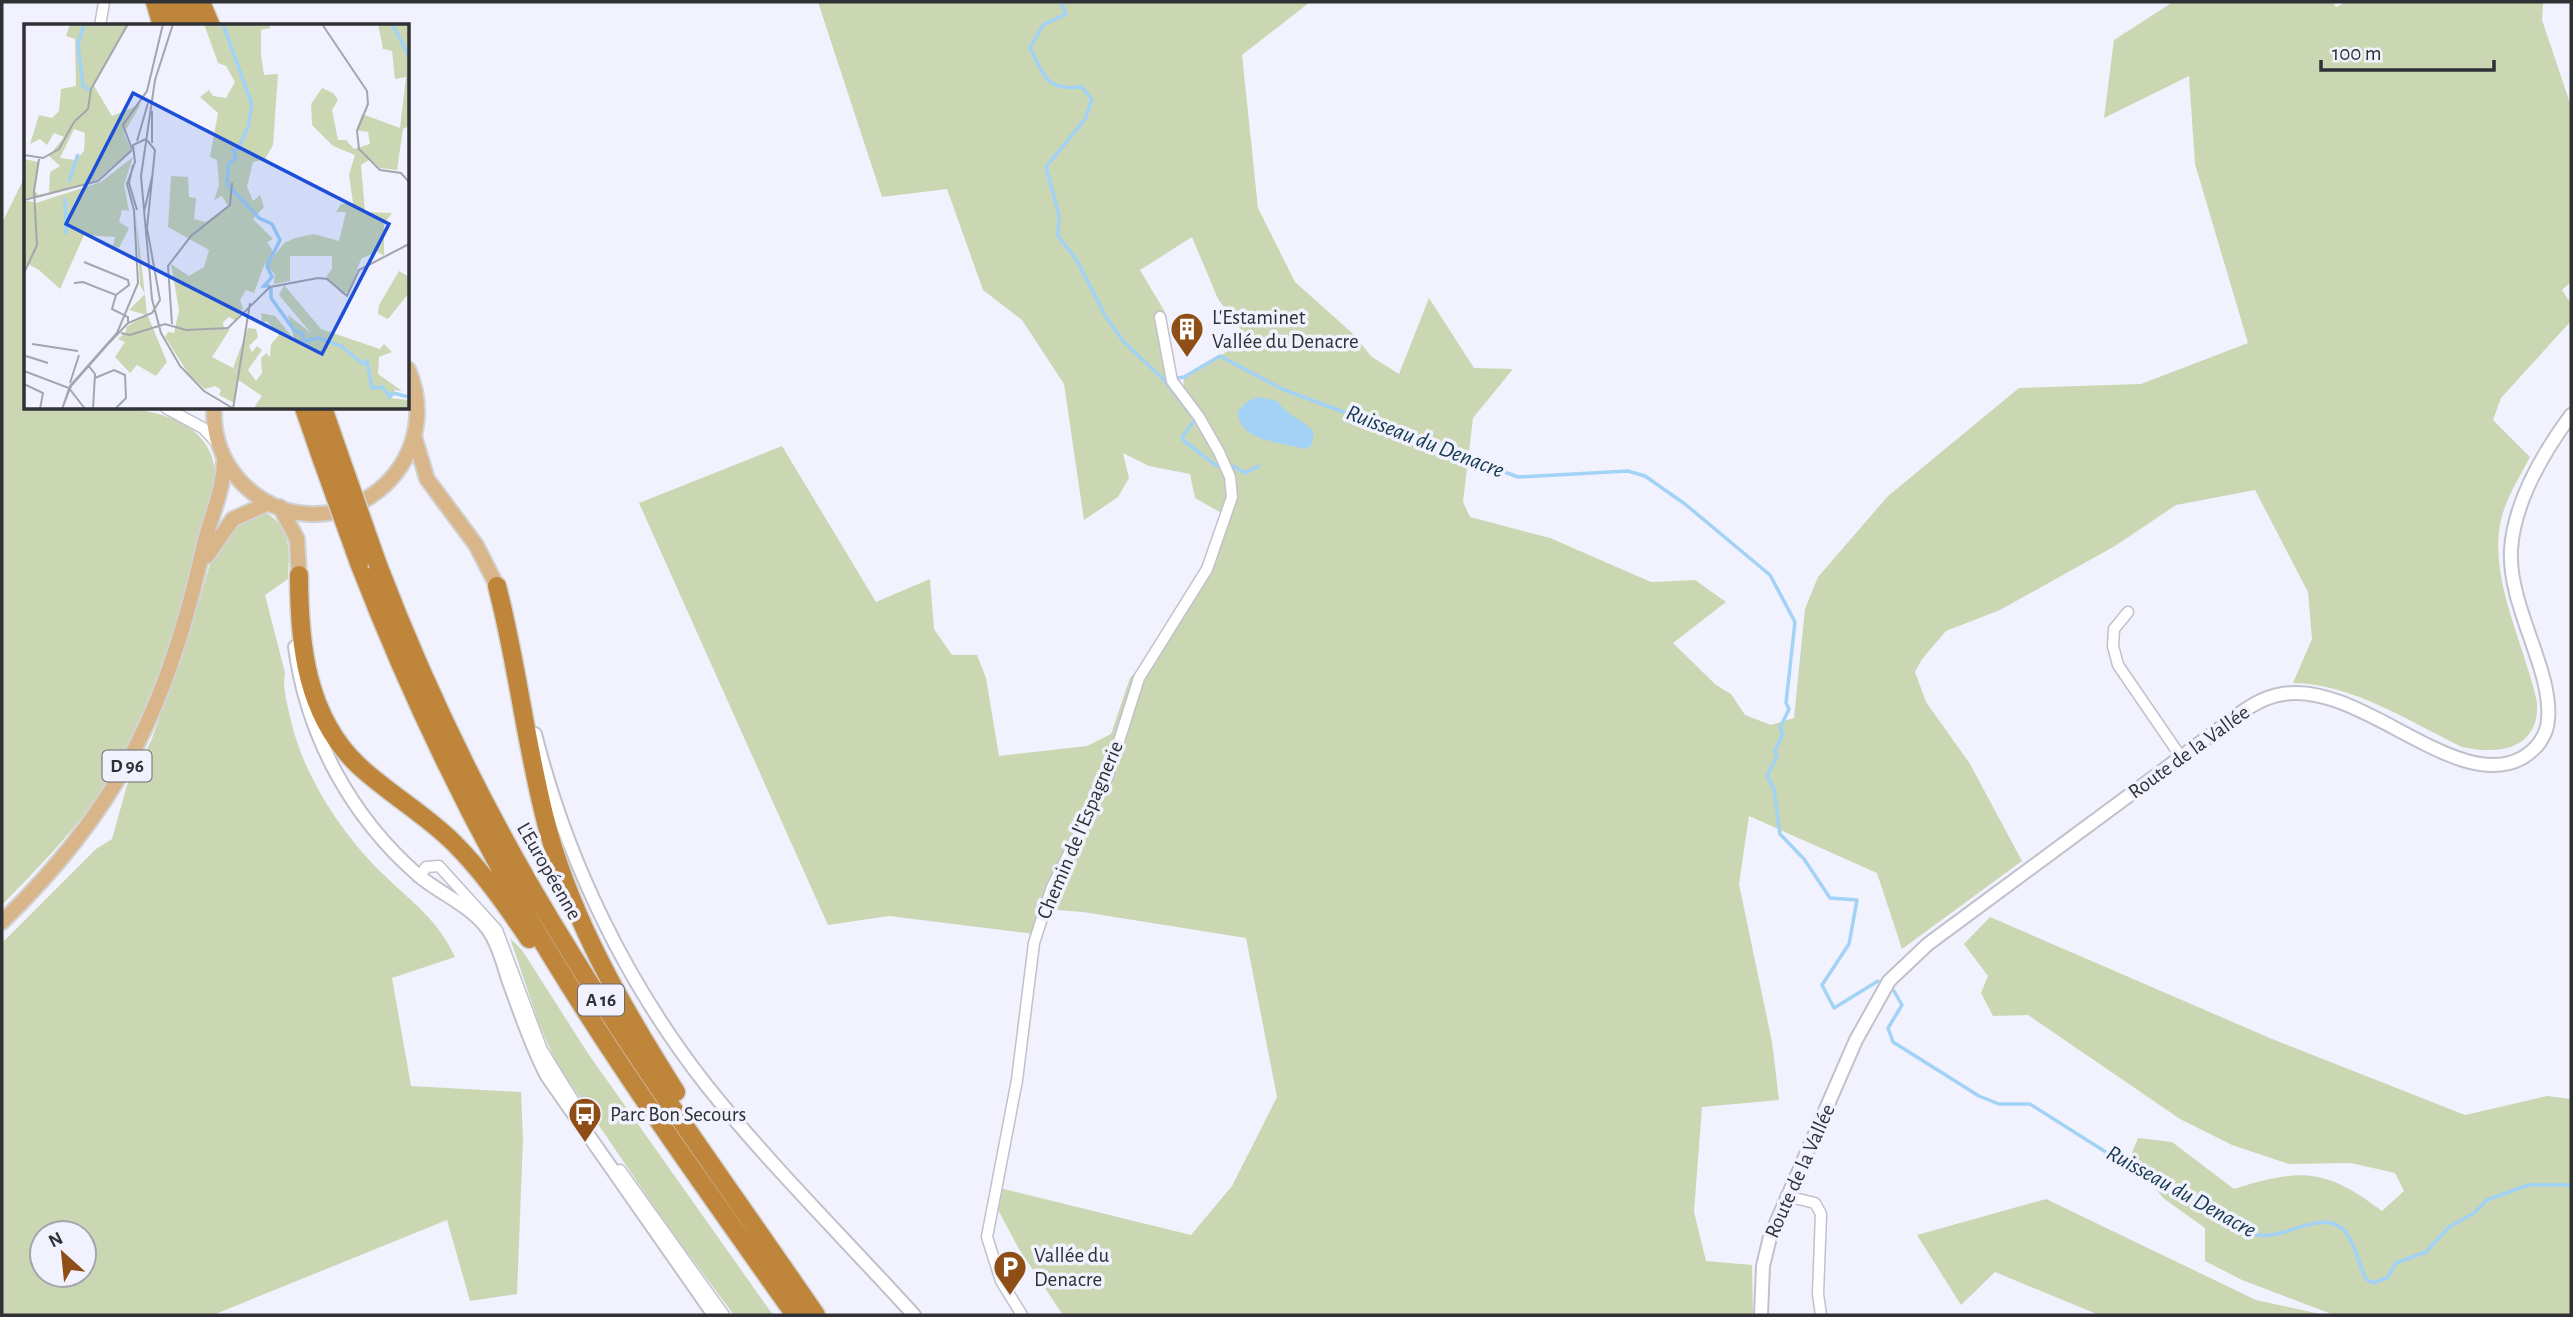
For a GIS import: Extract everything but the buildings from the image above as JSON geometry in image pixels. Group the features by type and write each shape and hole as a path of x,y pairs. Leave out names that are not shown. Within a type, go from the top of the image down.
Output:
{"highway":[{"path":"155,2 161,24"},
{"path":"169,2 176,24"},
{"path":"187,2 194,24"},
{"path":"201,2 210,24"},
{"name":"L'Européenne","path":"305,410 331,459 449,731 522,871 616,1023 816,1315"},
{"name":"L'Européenne","path":"323,410 331,459 359,563 402,668 454,780 502,870 566,978 795,1315"},
{"path":"299,575 304,658 313,693 331,732 359,766 461,851 497,892 547,965 566,978"},
{"path":"496,586 544,814 581,921 632,1021 787,1274"}],"main road":[{"path":"410,377 417,404 415,435 427,479 476,545 496,586 515,640 536,738 561,818 588,887 627,965 667,1030 719,1100 914,1315"},
{"path":"214,410 222,451 245,486 275,505 319,514 364,502 380,490 398,471 415,435"},
{"name":"Route de la Vallée","path":"1761,1315 1764,1259 1786,1196 1864,1021 1894,974 1928,944 2180,757 2245,710 2267,698 2289,693 2311,694 2341,701 2442,751 2473,762 2503,764 2522,758 2533,749 2545,733 2548,706 2515,591 2512,543 2518,511 2530,484 2571,415"},
{"name":"D 96","path":"2,922 65,857 117,784 161,692 222,489 222,451"},
{"path":"275,505 297,540 299,575 295,594 295,645 312,722 333,769 384,841 420,876 474,914 494,941 543,1068 676,1256 714,1315"},
{"name":"D 96","path":"197,579 226,525 244,511 275,505"}],"street":[{"path":"100,24 104,2"},
{"name":"Chemin de l'Espagnerie","path":"1022,1315 998,1275 987,1237 1017,1080 1034,943 1052,887 1108,776 1139,678 1211,559 1231,502 1232,483 1223,459 1199,417 1177,390 1169,375 1160,317"},
{"path":"170,410 203,428 222,451"},
{"path":"2128,612 2114,629 2116,659 2180,757"},
{"path":"420,876 426,867 439,866 497,930 551,1067 629,1189"},
{"path":"1786,1196 1815,1203 1821,1214 1818,1285 1821,1315"},
{"path":"676,1256 724,1315"}],"green space":[{"path":"818,2 1310,2 1242,55 1258,208 1295,282 1351,332 1372,357 1399,374 1429,298 1474,368 1513,369 1473,418 1463,502 1470,517 1550,538 1651,582 1695,580 1726,602 1673,643 1716,685 1731,694 1745,715 1771,725 1794,718 1805,609 1818,577 1888,496 2019,388 2141,384 2248,343 2195,164 2189,76 2104,118 2114,40 2173,2 2333,2 2336,7 2347,2 2543,2 2542,20 2571,106 2571,282 2562,290 2571,304 2571,321 2501,398 2493,420 2530,457 2505,508 2498,538 2503,585 2537,702 2536,718 2532,730 2514,745 2489,750 2462,747 2359,697 2315,685 2293,683 2312,639 2308,592 2255,490 2176,505 2115,546 2000,610 1946,631 1922,659 1915,672 1926,702 1970,764 2022,861 1902,949 1877,873 1749,816 1739,884 1772,1042 1779,1100 1702,1107 1694,1212 1706,1261 1752,1265 1753,1315 1063,1315 1019,1249 996,1206 1000,1188 1191,1235 1232,1186 1277,1097 1246,938 1083,912 1044,909 1035,934 889,916 828,925 639,503 782,446 876,602 930,579 934,629 952,655 977,655 986,678 999,756 1087,746 1111,734 1130,678 1167,637 1192,593 1225,515 1195,498 1190,474 1149,466 1123,453 1129,478 1118,497 1084,520 1064,384 1022,320 983,290 947,189 882,197","holes":["1192,237 1218,299 1248,339 1184,377 1183,387 1168,360 1165,312 1140,270"]},
{"path":"24,178 24,410 142,410 170,418 193,430 209,450 216,478 168,645 137,726 117,764 84,815 2,905 2,223"},
{"path":"263,511 280,524 287,540 288,579 265,595 285,673 285,691 291,721 305,763 327,804 354,843 433,922 455,957 392,978 411,1086 521,1092 523,1139 517,1294 470,1301 447,1220 213,1315 2,1315 2,943 96,849 112,839 127,785 151,741 189,636 209,567 223,540 241,520"},
{"path":"1990,917 2272,1039 2465,1115 2547,1096 2571,1099 2571,1315 2334,1315 2242,1280 2205,1261 2205,1228 2163,1198 2131,1155 2138,1138 2172,1142 2234,1189 2295,1175 2312,1176 2344,1186 2382,1211 2404,1191 2395,1173 2351,1163 2289,1164 2232,1145 2180,1119 2028,1015 1993,1016 1981,993 1988,976 1964,944"},
{"path":"510,938 522,950 587,1052 773,1315 734,1315 666,1224 555,1061 538,1021"},
{"path":"2046,1199 2256,1300 2325,1315 2099,1315 1995,1272 1961,1305 1917,1235"}],"water":[{"path":"1259,397 1277,401 1309,427 1314,432 1312,445 1306,449 1274,442 1253,435 1245,429 1238,411 1248,401"}],"waterway":[{"name":"Ruisseau du Denacre","path":"1061,2 1066,14 1043,25 1030,48 1043,74 1053,84 1060,87 1082,87 1092,100 1085,119 1046,167 1059,215 1058,236 1076,259 1106,317 1124,342 1164,380 1184,377 1220,356 1282,389 1518,477 1628,471 1645,476 1685,504 1770,575 1795,622 1786,703 1789,709 1780,728 1783,733 1775,751 1777,756 1767,776 1774,789 1780,834 1804,859 1830,898 1857,900 1849,944 1822,985 1834,1008 1878,981"},
{"path":"1165,381 1195,420 1182,437 1184,441 1217,466 1233,466 1245,473 1259,466"},
{"name":"Ruisseau du Denacre","path":"1894,991 1902,1005 1888,1028 1893,1042 1979,1096 1999,1104 2030,1104 2131,1168 2180,1191 2254,1234 2277,1234 2315,1223 2327,1222 2338,1226 2350,1239 2366,1279 2373,1283 2387,1278 2396,1263 2426,1252 2449,1227 2474,1213 2487,1200 2528,1185 2571,1185"}],"place":[{"name":"L'Estaminet Vallée du Denacre","path":"1187,359"},
{"name":"Parc Bon Secours","path":"585,1144"},
{"name":"Vallée du Denacre","path":"1010,1297"}]}
